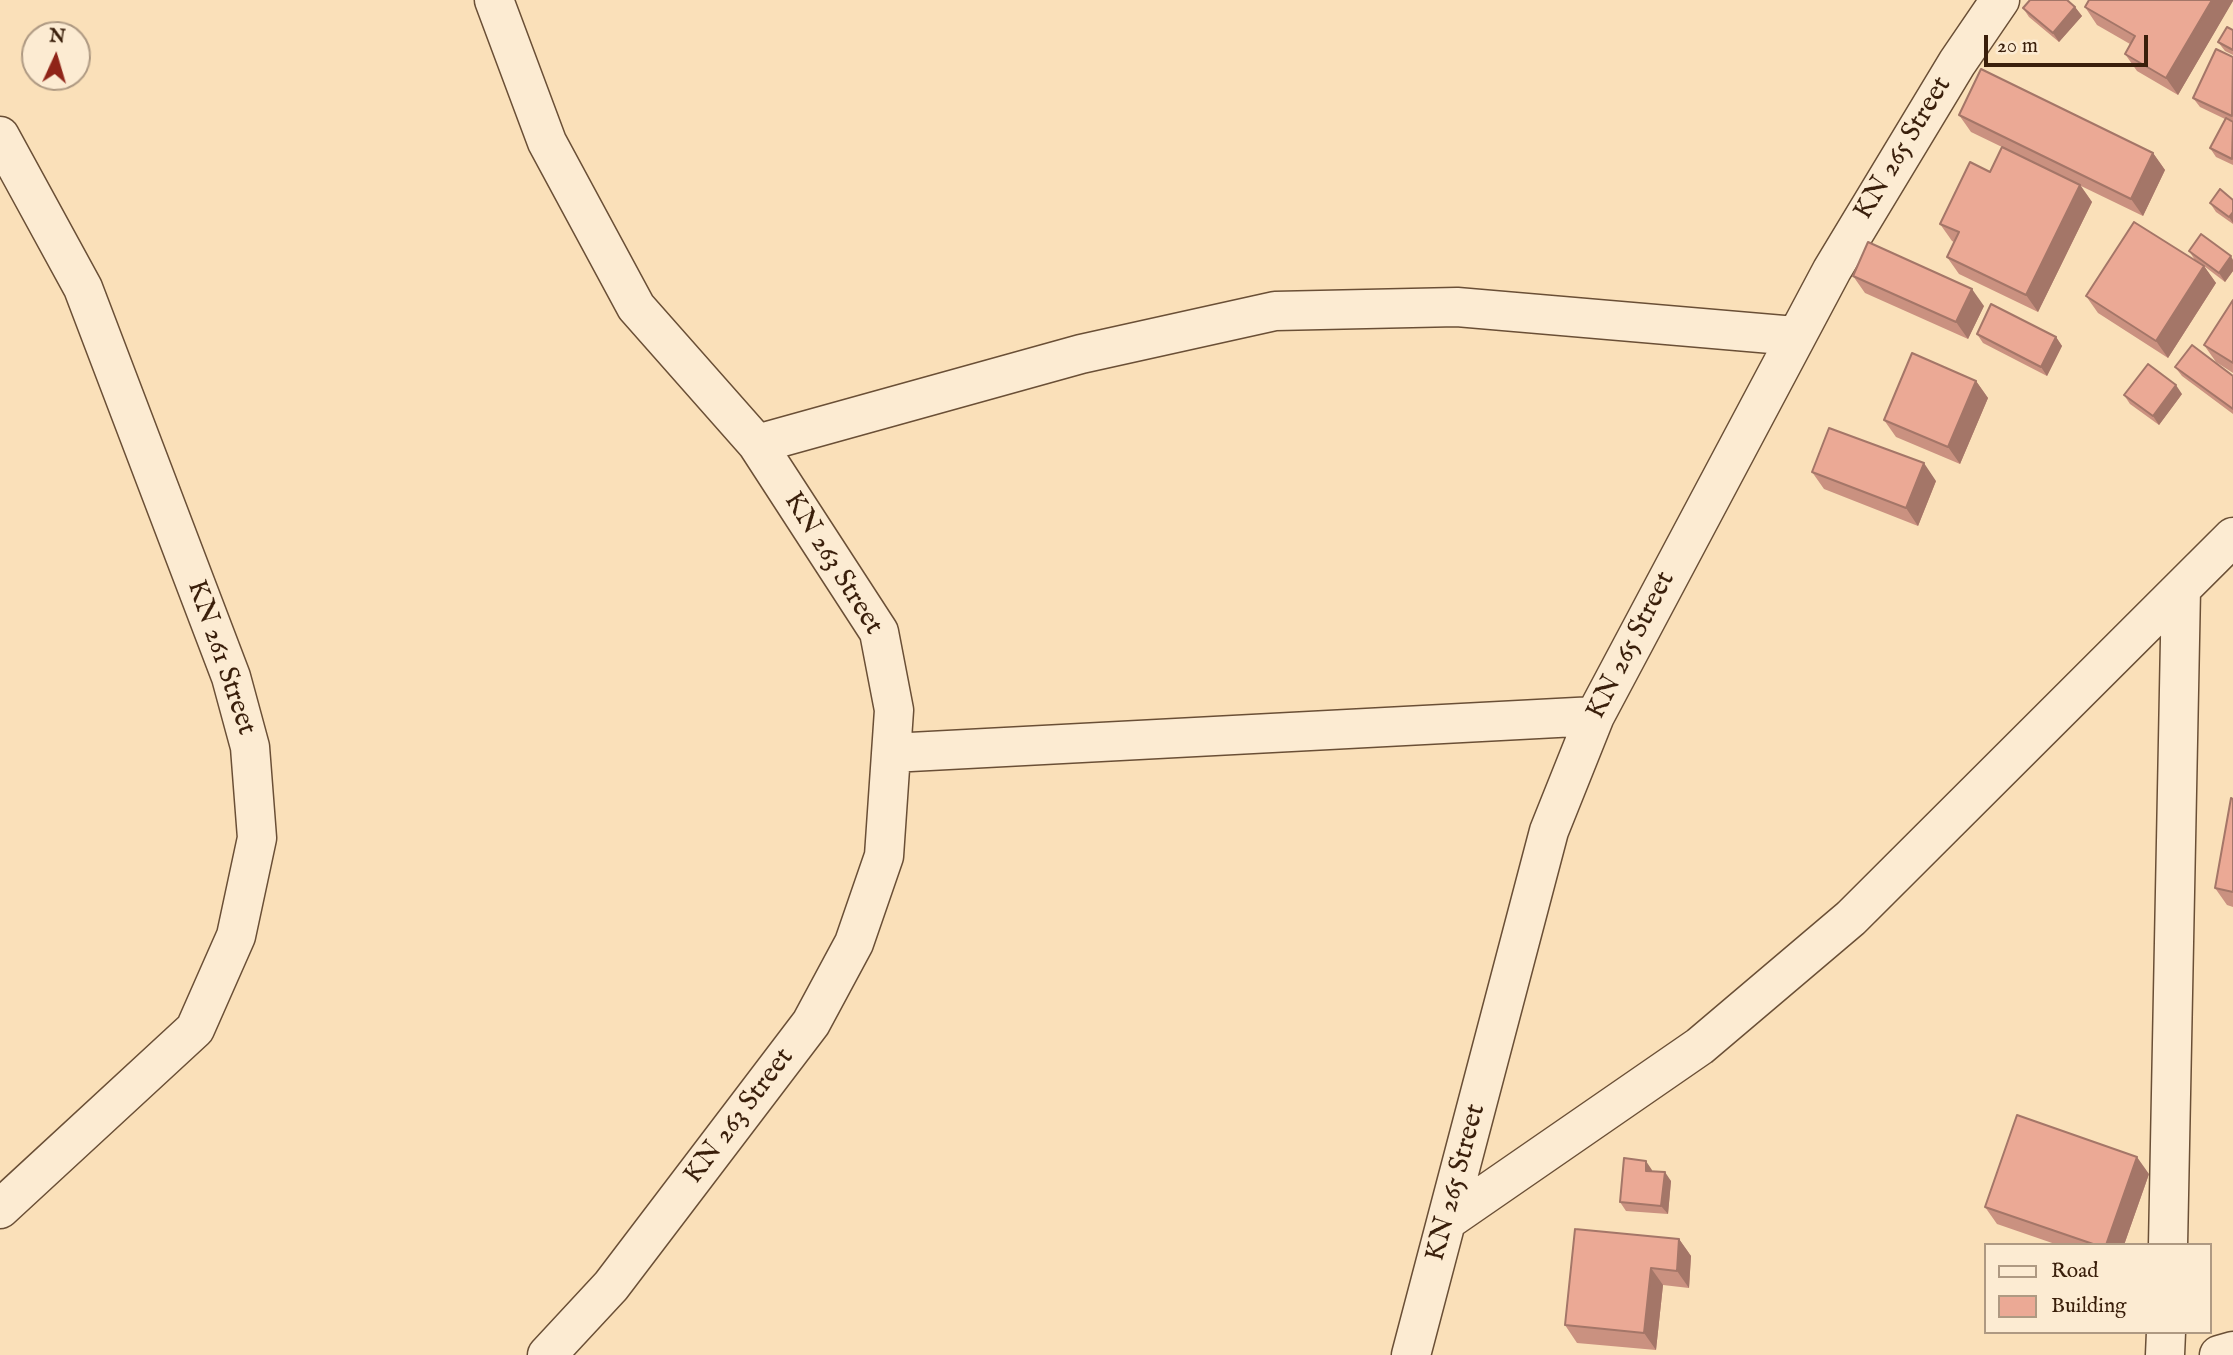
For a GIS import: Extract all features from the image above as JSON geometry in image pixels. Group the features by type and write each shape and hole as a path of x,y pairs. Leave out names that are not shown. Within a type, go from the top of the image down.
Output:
{"street":[{"name":"KN 263 Street","path":"494,0 547,142 636,307 757,444 879,632 894,710 884,856 854,943 811,1023 611,1286 547,1355"},
{"name":"KN 265 Street","path":"1411,1355 1549,831 1595,716 1832,270 1950,74 2000,0"},
{"name":"KN 261 Street","path":"0,136 83,288 231,677 250,747 257,838 236,936 195,1029 0,1209"},
{"path":"757,444 1081,354 1275,311 1457,307 1795,336"},
{"path":"1448,1220 1700,1046 1851,918 2233,537"},
{"path":"2168,1243 2180,589"},
{"path":"891,753 1595,716"},
{"path":"2165,1355 2166,1334"},
{"path":"2219,1355 2233,1351"}],"building":[{"path":"2030,0 2067,0 2075,7 2053,33 2023,8"},
{"path":"2089,0 2212,0 2166,78 2125,54 2135,36 2085,7"},
{"path":"2227,27 2233,30 2233,50 2218,42"},
{"path":"2216,49 2233,57 2232,116 2193,98"},
{"path":"1981,69 2153,153 2131,199 1959,115"},
{"path":"2226,118 2233,122 2232,159 2210,148"},
{"path":"2002,147 2080,185 2026,295 1947,257 1959,232 1940,224 1970,162 1990,172"},
{"path":"2220,189 2233,200 2233,212 2229,217 2210,203"},
{"path":"2134,222 2204,266 2156,341 2086,296"},
{"path":"2201,234 2231,256 2219,273 2189,251"},
{"path":"1868,242 1972,289 1956,322 1853,276"},
{"path":"2233,300 2233,363 2204,345"},
{"path":"1991,304 2056,337 2041,367 1977,334"},
{"path":"2192,345 2233,376 2233,409 2175,367"},
{"path":"1912,353 1976,381 1948,447 1884,420"},
{"path":"2148,364 2176,385 2153,416 2124,395"},
{"path":"1829,428 1924,463 1906,508 1812,472"},
{"path":"2231,798 2233,799 2233,892 2215,888"},
{"path":"2017,1115 2137,1157 2107,1243 2090,1243 1985,1207"},
{"path":"1624,1158 1646,1161 1646,1171 1665,1172 1661,1206 1620,1202"},
{"path":"1575,1229 1679,1239 1677,1271 1651,1268 1644,1333 1565,1325"}]}
